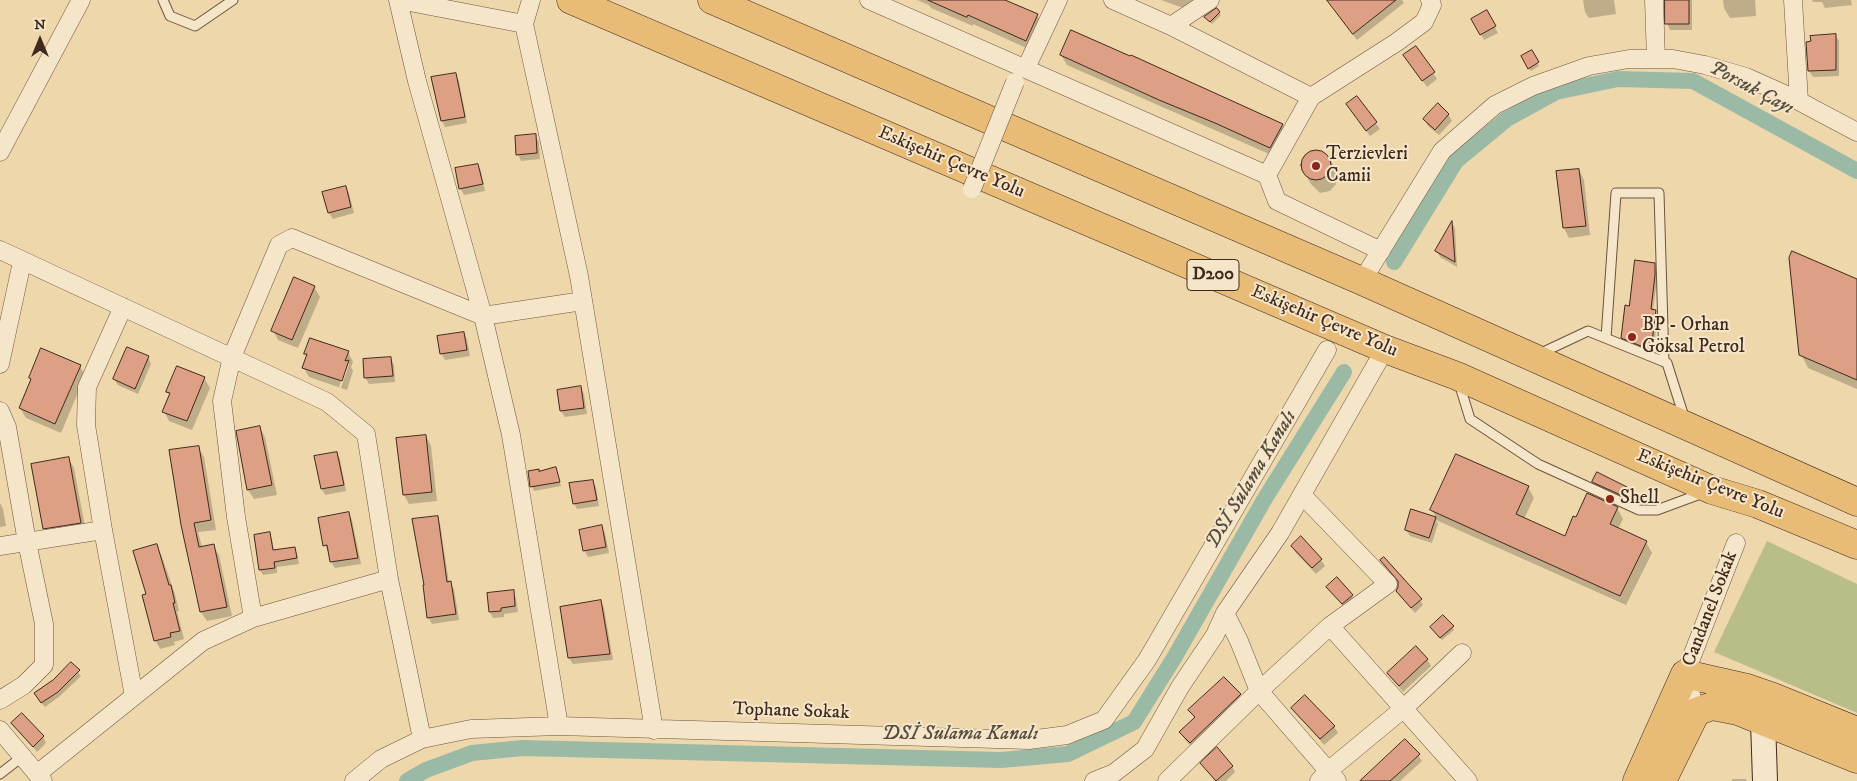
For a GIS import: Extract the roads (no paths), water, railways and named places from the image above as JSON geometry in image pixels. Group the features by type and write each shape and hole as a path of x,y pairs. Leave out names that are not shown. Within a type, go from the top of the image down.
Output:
{"main road":[{"name":"Eskişehir Çevre Yolu","path":"571,0 1385,349 1457,376 1712,490 1758,504 1857,546"},
{"path":"712,0 1362,281 1857,502"},
{"path":"1721,442 1857,481"},
{"path":"1758,504 1857,565"},
{"path":"1685,674 1747,688 1857,731"},
{"name":"Candanel Sokak","path":"1637,781 1685,674"},
{"path":"1662,781 1696,712 1712,706 1738,711 1857,759"}],"street":[{"path":"0,152 81,0"},
{"path":"524,24 398,0 417,81 483,316 511,435 559,726"},
{"path":"531,0 524,24 583,301 654,730"},
{"path":"869,0 1267,175 1277,201 1381,251"},
{"path":"1026,68 1058,0"},
{"path":"1113,0 1171,26 1311,97"},
{"path":"1171,26 1210,0"},
{"path":"1267,175 1311,97 1424,22 1432,5 1430,0"},
{"path":"1654,0 1656,59"},
{"path":"1793,0 1799,101"},
{"path":"1362,281 1442,150 1495,105 1533,86 1589,66 1629,59 1673,59 1706,65 1746,77 1799,101 1857,132"},
{"path":"972,189 1015,82"},
{"path":"253,618 236,517 222,401 232,357 279,245 292,238 483,316 583,301"},
{"path":"0,250 22,262 327,402 366,434 389,579 422,739"},
{"path":"0,364 22,262"},
{"path":"123,307 87,387 86,425 103,530 134,696"},
{"path":"1094,781 1114,773 1145,749 1180,688 1215,635 1226,613 1280,533 1385,349"},
{"name":"Tophane Sokak","path":"354,781 381,759 422,739 471,729 559,726 1029,740 1067,735 1104,720 1147,660 1327,350"},
{"path":"0,411 7,428 26,542 44,624 44,665 24,685 0,700"},
{"path":"1167,781 1259,691 1330,626 1388,584 1302,496"},
{"path":"0,546 103,530"},
{"name":"Candanel Sokak","path":"1696,712 1685,674 1736,543"},
{"path":"0,730 40,778 134,696 203,642 253,618 389,579"},
{"path":"1226,613 1259,691 1328,778 1462,653"},
{"path":"1330,626 1468,781"},
{"path":"1763,721 1764,781"}],"lane":[{"path":"162,0 170,16 195,26 233,0"},
{"path":"1606,338 1616,193 1659,193 1664,362"},
{"path":"1533,357 1588,330 1667,363 1688,428"},
{"path":"1457,376 1470,419 1538,464 1639,510 1657,510 1712,490"},
{"path":"0,774 23,756"}],"waterway":[{"name":"Porsuk Çayı","path":"1394,262 1456,161 1507,119 1556,92 1618,79 1693,81 1857,171"},
{"name":"DSİ Sulama Kanalı","path":"407,781 426,770 472,753 523,748 1001,760 1068,754 1134,722 1174,658 1264,500 1344,372"}],"place":[{"name":"Terzievleri Camii","path":"1316,166"},
{"name":"BP - Orhan Göksal Petrol","path":"1632,337"},
{"name":"Shell","path":"1610,499"}]}
